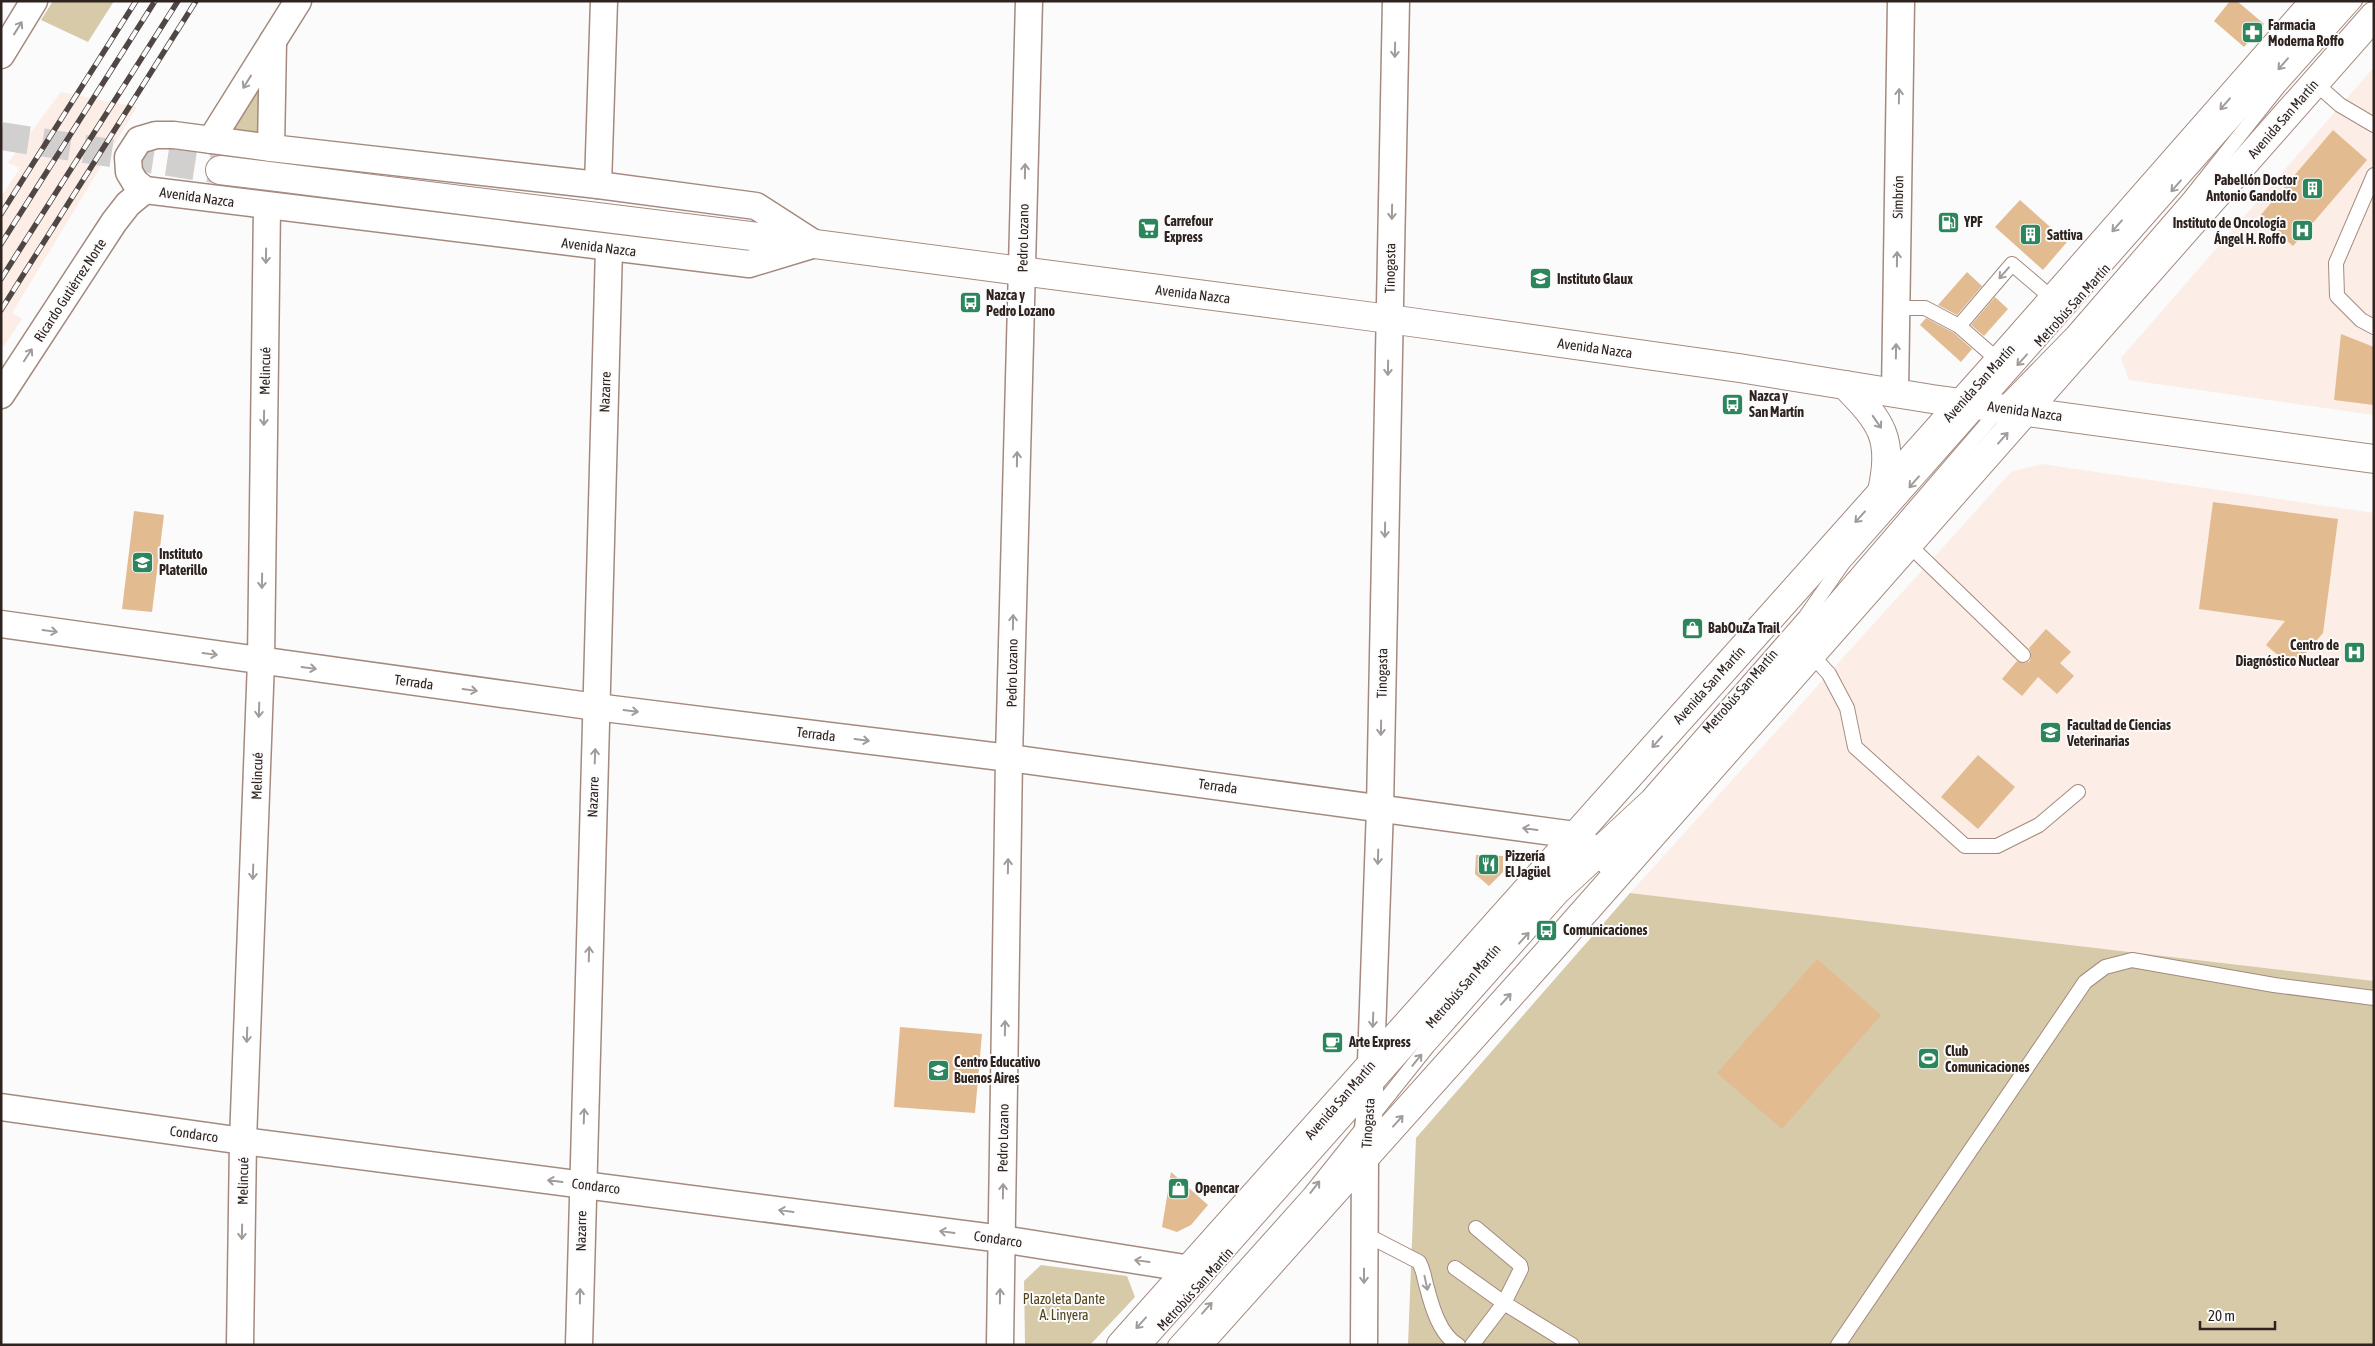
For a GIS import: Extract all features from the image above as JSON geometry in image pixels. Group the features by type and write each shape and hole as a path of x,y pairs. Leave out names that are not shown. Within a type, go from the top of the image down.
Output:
{"main road":[{"name":"Avenida San Martín","path":"1121,1345 1191,1269 1372,1064 1810,654 1908,544 1993,406 1999,361 2315,1"},
{"name":"Avenida San Martín","path":"1197,1345 1365,1157 1598,853 1882,492 1993,406 2315,83 2374,16"},
{"name":"Avenida Nazca","path":"220,170 814,244 1389,319 1895,393 2374,459"},
{"path":"1845,385 1863,403 1882,429 1888,452 1882,492"}],"street":[{"path":"1,55 34,1"},
{"path":"211,140 298,1"},
{"path":"598,185 604,1"},
{"name":"Pedro Lozano","path":"1000,1345 1010,758 1029,1"},
{"name":"Tinogasta","path":"1364,1345 1365,1157 1372,1064 1380,808 1396,1"},
{"name":"Simbrón","path":"1895,393 1901,1"},
{"path":"270,148 273,40"},
{"name":"Avenida Nazca","path":"156,135 174,135 270,148 598,185 756,206 814,244 748,264 267,207 145,190 135,182 129,172 128,157 139,140 156,135"},
{"name":"Ricardo Gutiérrez Norte","path":"1,395 114,222 128,204 145,190"},
{"name":"Melincué","path":"240,1345 244,1141 261,661 267,207"},
{"name":"Nazarre","path":"579,1345 609,248"},
{"name":"Terrada","path":"1,624 596,706 1010,758 1380,808 1598,853"},
{"name":"Condarco","path":"1,1107 244,1141 1002,1240 1191,1269"}],"lane":[{"name":"Metrobús San Martín","path":"1146,1345 1551,887 1598,853 1665,798 1993,406 2064,314 2339,1"},
{"name":"Metrobús San Martín","path":"1175,1345 1310,1194 1428,1046 1806,616 1843,563 1993,406 2074,333 2188,199 2279,86 2355,1"},
{"path":"2315,83 2340,105 2374,125"},
{"path":"2374,175 2336,263 2337,296 2361,320 2374,327"},
{"path":"1959,326 2012,264 2053,299"},
{"path":"1896,308 1925,308 1959,326 1999,361"},
{"path":"1908,544 2023,655"},
{"path":"1810,654 1829,674 1847,708 1856,747 1965,846 1997,846 2039,825 2078,792"},
{"path":"1838,1345 2085,982 2105,967 2132,960 2274,985 2374,998"},
{"path":"1472,1345 1504,1303 1521,1269 1520,1264 1476,1228"},
{"path":"1365,1234 1419,1262 1424,1270 1426,1288 1441,1327 1446,1336 1455,1344"},
{"path":"1455,1268 1504,1303 1572,1345"}],"shaded area":[{"name":"Instituto de Oncología Ángel H. Roffo","path":"2374,67 2374,415 2129,380 2121,358"},
{"path":"61,92 137,107 12,313 22,319 1,350 1,197 20,168 8,163"},
{"name":"Facultad de Ciencias Veterinarias","path":"2042,464 2374,513 2374,981 1630,893 2011,472"}],"green space":[{"path":"53,1 114,1 88,42 41,20"},
{"path":"271,46 269,147 213,139"},
{"name":"Club Comunicaciones","path":"1630,893 2374,981 2374,1345 1408,1345 1416,1138"},
{"name":"Plazoleta Dante A. Linyera","path":"1041,1265 1127,1276 1135,1297 1090,1345 1025,1345 1024,1281"}],"building":[{"path":"2230,1 2237,1 2264,24 2244,47 2214,21"},
{"name":"Pabellón Doctor Antonio Gandolfo","path":"2333,130 2367,160 2293,246 2259,217"},
{"name":"Sattiva","path":"2020,200 2067,242 2043,270 1995,227"},
{"path":"1967,272 1982,286 1957,315 1938,305"},
{"path":"1995,297 2008,309 1984,336 1971,325"},
{"path":"1926,318 1954,333 1972,349 1961,362 1920,325"},
{"path":"2341,334 2374,347 2374,405 2334,400"},
{"path":"2213,502 2338,519 2323,633 2293,668 2266,645 2285,621 2199,609"},
{"name":"Instituto Platerillo","path":"134,511 164,515 152,612 122,609"},
{"path":"2046,629 2071,652 2060,663 2074,676 2057,694 2038,677 2022,696 2002,679 2017,661 2025,663 2030,661 2031,653 2029,648"},
{"path":"1978,755 2015,787 1978,829 1941,797"},
{"name":"Pizzería El Jagüel","path":"1476,855 1503,856 1503,872 1489,886 1475,874"},
{"path":"1817,959 1881,1015 1782,1129 1717,1073"},
{"name":"Centro Educativo Buenos Aires","path":"900,1027 982,1034 975,1113 894,1107"},
{"name":"Opencar","path":"1171,1172 1208,1205 1191,1225 1177,1232 1162,1227"}],"tunnel":[{"path":"1,136 220,170"}],"railway":[{"path":"1,214 136,1"},
{"path":"1,244 155,1"},
{"path":"1,279 178,1"},
{"path":"1,310 196,1"}],"place":[{"name":"Farmacia Moderna Roffo","path":"2252,33"},
{"name":"Pabellón Doctor Antonio Gandolfo","path":"2313,188"},
{"name":"YPF","path":"1948,222"},
{"name":"Carrefour Express","path":"1148,229"},
{"name":"Instituto de Oncología Ángel H. Roffo","path":"2302,231"},
{"name":"Sattiva","path":"2031,235"},
{"name":"Instituto Glaux","path":"1541,279"},
{"name":"Nazca y Pedro Lozano","path":"970,303"},
{"name":"Nazca y San Martín","path":"1733,404"},
{"name":"Instituto Platerillo","path":"143,562"},
{"name":"BabOuZa Trail","path":"1692,628"},
{"name":"Centro de Diagnóstico Nuclear","path":"2355,653"},
{"name":"Facultad de Ciencias Veterinarias","path":"2051,733"},
{"name":"Pizzería El Jagüel","path":"1489,864"},
{"name":"Comunicaciones","path":"1547,930"},
{"name":"Arte Express","path":"1333,1042"},
{"name":"Club Comunicaciones","path":"1929,1059"},
{"name":"Centro Educativo Buenos Aires","path":"938,1070"},
{"name":"Opencar","path":"1179,1188"}]}
